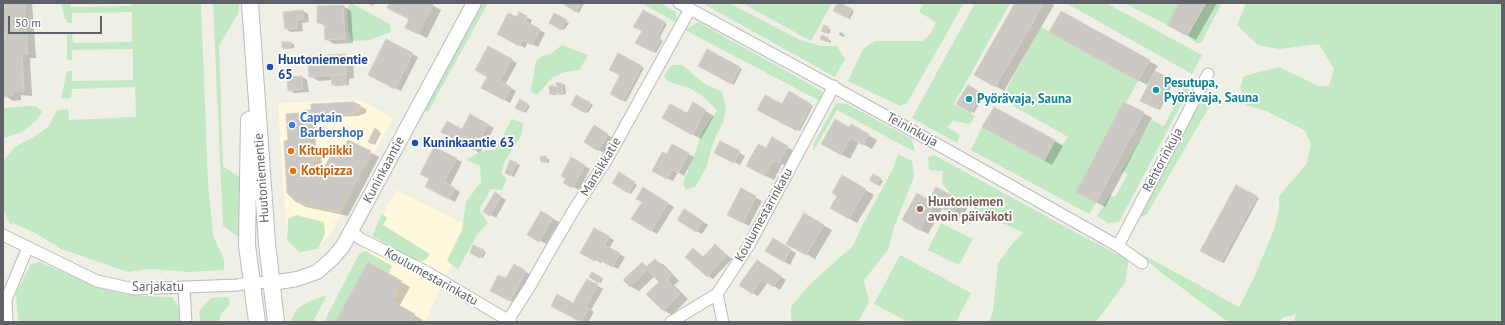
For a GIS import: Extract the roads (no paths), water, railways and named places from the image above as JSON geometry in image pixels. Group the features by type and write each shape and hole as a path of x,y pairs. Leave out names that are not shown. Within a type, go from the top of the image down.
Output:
{"main road":[{"name":"Huutoniementie","path":"250,3 267,243 276,322"},
{"name":"Huutoniementie","path":"251,33 247,245 257,322"}],"street":[{"name":"Kuninkaantie","path":"252,282 272,283 306,277 317,272 332,259 342,246 474,3"},
{"name":"Teininkuja","path":"679,3 834,86 1118,246 1142,263"},
{"name":"Mansikkatie","path":"509,322 575,208 609,156 690,9"},
{"name":"Rehtorinkuja","path":"1118,246 1208,74"},
{"name":"Koulumestarinkatu","path":"671,322 717,294 750,245 834,86"},
{"name":"Koulumestarinkatu","path":"350,231 361,239 425,271 509,322"},
{"name":"Sarjakatu","path":"3,235 97,281 134,289 238,285 252,282"},
{"path":"7,322 4,300 28,247"},
{"path":"184,287 186,322"},
{"path":"717,294 723,322"}],"place":[{"name":"Huutoniementie 65","path":"270,67"},
{"name":"Pesutupa, Pyörävaja, Sauna","path":"1156,90"},
{"name":"Pyörävaja, Sauna","path":"969,99"},
{"name":"Captain Barbershop","path":"292,125"},
{"name":"Kuninkaantie 63","path":"415,143"},
{"name":"Kitupiikki","path":"291,151"},
{"name":"Kotipizza","path":"293,171"},
{"name":"Huutoniemen avoin päiväkoti","path":"920,209"}]}
